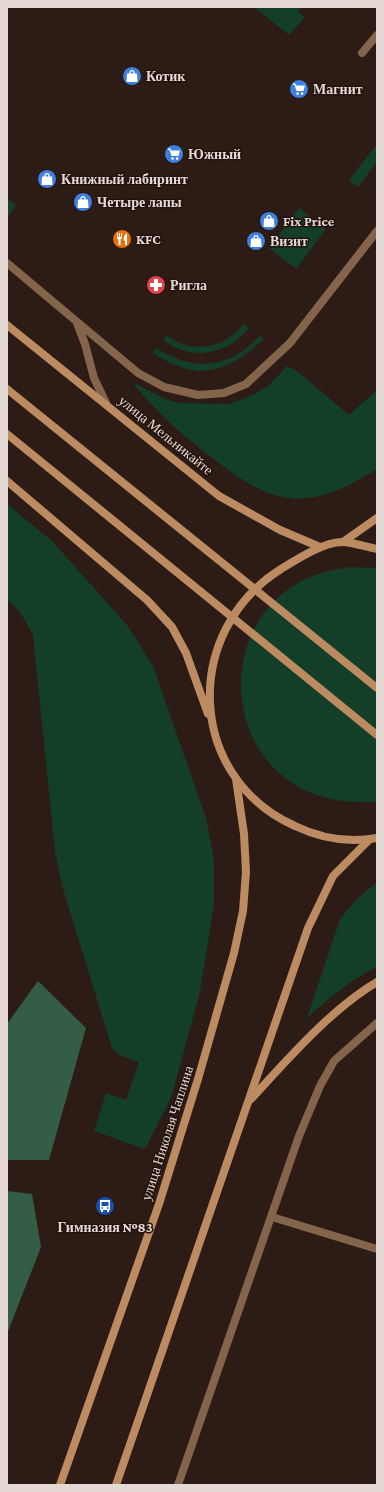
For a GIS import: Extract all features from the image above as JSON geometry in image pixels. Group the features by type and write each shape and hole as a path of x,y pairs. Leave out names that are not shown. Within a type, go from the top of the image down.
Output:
{"main road":[{"name":"улица Мельникайте","path":"7,324 219,496 280,530 320,547"},
{"path":"7,389 377,688"},
{"path":"7,434 377,735"},
{"path":"7,481 147,600 172,627 186,653 224,758 236,779 256,802 281,820 308,833 338,840 373,839"},
{"path":"216,736 210,707 210,678 216,649 228,623 244,599 266,578 320,547 343,542 377,518"},
{"path":"343,542 377,549"},
{"name":"улица Николая Чаплина","path":"60,1485 158,1204 198,1079 234,953 243,911 246,872 244,834 236,779"},
{"path":"116,1485 308,928 333,876 373,839"},
{"path":"248,1103 297,1049 361,992 377,982"}],"lane":[{"path":"362,53 377,35"},
{"path":"7,263 138,373 164,387 198,395 224,393 246,384 290,344 377,231"},
{"path":"77,322 85,344 94,378 106,403"},
{"path":"178,1485 299,1136 320,1086 334,1061 377,1023"},
{"path":"272,1217 377,1249"}],"green space":[{"path":"254,7 301,7 298,12 305,17 289,35"},
{"path":"377,144 377,162 358,187 349,180"},
{"path":"7,198 16,205 7,218"},
{"path":"299,208 326,229 296,269 269,248"},
{"path":"244,324 249,328 230,345 220,350 197,353 185,351 174,347 163,340 166,335 186,345 197,347 207,346 217,344 227,339"},
{"path":"259,336 264,339 250,351 237,360 211,370 197,371 184,368 153,353 156,348 183,361 210,363 223,361 247,347"},
{"path":"287,366 297,371 349,415 377,390 377,469 356,482 321,496 296,499 274,495 249,484 207,454 174,427 134,385 136,384 163,398 179,403 229,404 253,395 269,385"},
{"path":"7,504 52,541 127,625 153,666 206,818 214,860 214,905 200,992 171,1098 145,1149 94,1131 106,1093 126,1100 139,1062 119,1055 112,1048 63,889 55,852 33,635 22,616 7,599"},
{"path":"350,567 377,568 377,802 347,801 319,796 301,788 275,769 256,745 245,716 241,686 244,656 255,627 273,602 304,580 324,572"},
{"path":"377,882 377,967 340,990 307,1018 340,919 357,899"},
{"path":"38,981 86,1028 49,1160 7,1160 7,1024"},
{"path":"7,1191 32,1194 41,1247 7,1334"}],"place":[{"name":"Котик","path":"132,76"},
{"name":"Магнит","path":"299,89"},
{"name":"Южный","path":"174,154"},
{"name":"Книжный лабиринт","path":"47,179"},
{"name":"Четыре лапы","path":"83,202"},
{"name":"Fix Price","path":"269,221"},
{"name":"KFC","path":"122,239"},
{"name":"Визит","path":"256,241"},
{"name":"Ригла","path":"156,285"},
{"name":"Гимназия №83","path":"105,1206"}]}
